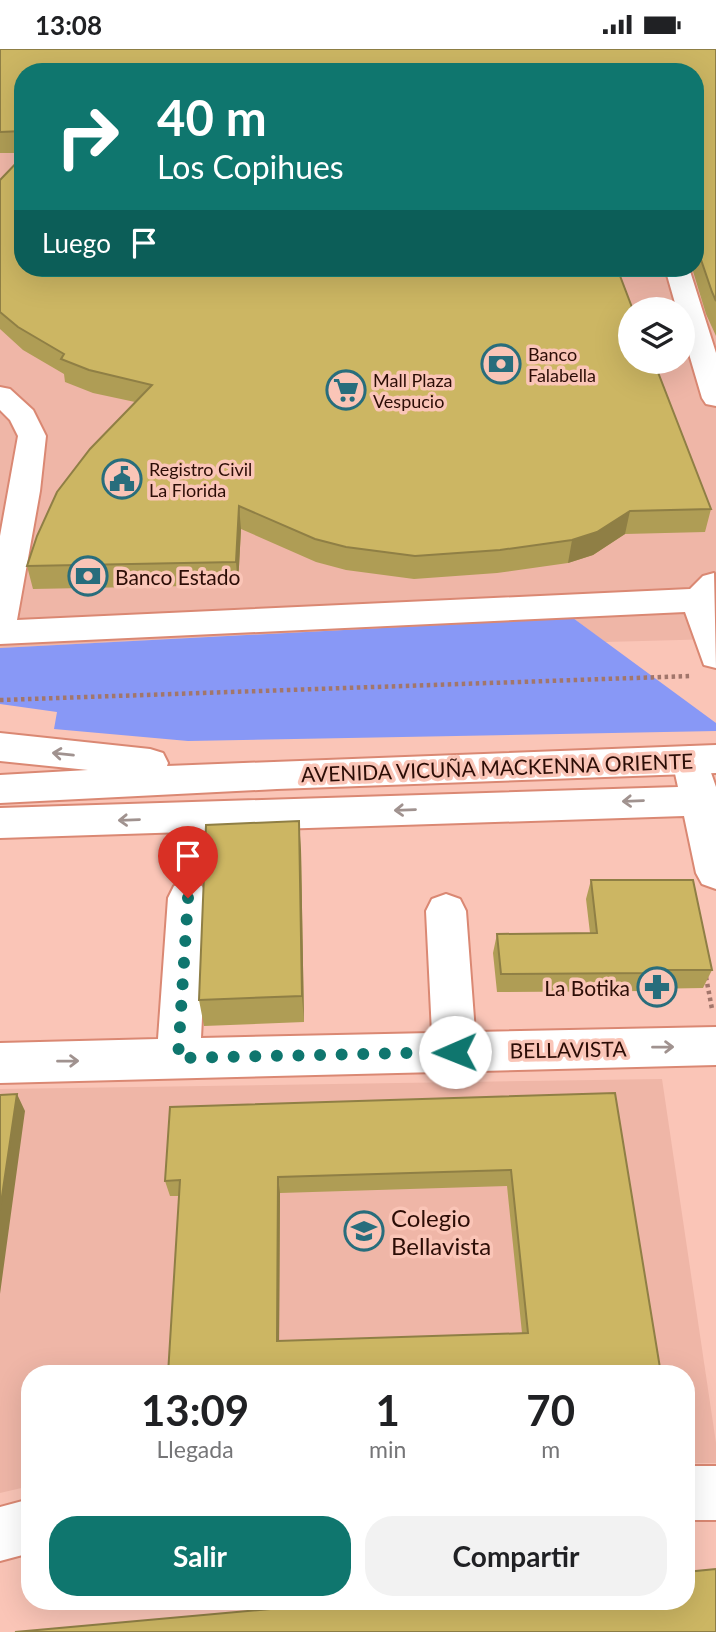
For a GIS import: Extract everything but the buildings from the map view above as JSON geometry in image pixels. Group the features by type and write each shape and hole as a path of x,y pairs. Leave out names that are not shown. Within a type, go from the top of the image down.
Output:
{"street":[{"path":"680,277 716,398"},
{"path":"0,624 32,447 30,428 4,401"},
{"path":"0,632 710,594 709,665"},
{"name":"AVENIDA VICUÑA MACKENNA ORIENTE","path":"0,747 277,775"},
{"path":"703,760 716,873"},
{"name":"AVENIDA VICUÑA MACKENNA ORIENTE","path":"0,789 277,775 703,760"},
{"path":"0,823 708,801"},
{"path":"178,1058 188,898"},
{"path":"446,911 455,1052"},
{"name":"BELLAVISTA","path":"0,1063 455,1052 715,1032"},
{"path":"695,1493 716,1493"},
{"path":"0,1534 21,1528"}],"path":[{"path":"0,700 709,665"},
{"path":"704,964 715,1032"}],"shaded area":[{"name":"Mall Plaza Vespucio","path":"0,49 716,49 716,639 605,642 573,618 0,648"},
{"path":"573,618 716,723 716,731 188,741 54,729 57,712 0,704 0,648"},
{"name":"Colegio Bellavista","path":"662,1079 716,1443 716,1463 695,1463 695,1365 21,1365 21,1488 0,1493 0,1089"}],"place":[{"name":"Banco Falabella","path":"501,364"},
{"name":"Mall Plaza Vespucio","path":"346,390"},
{"name":"Registro Civil La Florida","path":"122,479"},
{"name":"Banco Estado","path":"88,576"},
{"name":"La Botika","path":"657,987"},
{"name":"Colegio Bellavista","path":"364,1231"}],"route":[{"path":"188,898 178,1058 455,1052"}]}
